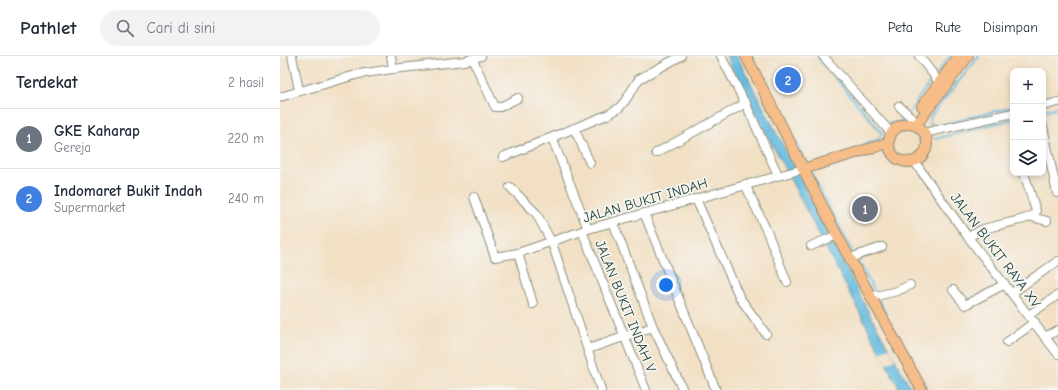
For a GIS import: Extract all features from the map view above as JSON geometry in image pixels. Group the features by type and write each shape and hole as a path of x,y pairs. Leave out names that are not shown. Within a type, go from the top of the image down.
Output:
{"main road":[{"path":"746,56 800,170 834,237 850,258 922,390"},
{"path":"912,123 940,82 961,56"},
{"path":"912,123 924,133 927,139 926,149 923,155 914,161 906,162 895,157 890,151 890,138 896,127 912,123 961,56"},
{"path":"800,170 890,138"}],"street":[{"path":"292,56 299,90"},
{"path":"391,56 393,70"},
{"path":"503,157 607,115 619,108 639,79 681,56"},
{"path":"721,56 782,174"},
{"path":"823,56 890,138"},
{"path":"919,56 940,82"},
{"path":"280,97 299,90 359,74 477,58 495,107 500,107 518,98"},
{"path":"1046,105 1058,102"},
{"path":"656,153 746,103"},
{"path":"899,106 912,123"},
{"path":"924,133 1010,114"},
{"path":"574,128 590,162"},
{"name":"JALAN BUKIT INDAH V","path":"552,138 624,337 646,390"},
{"path":"1046,140 1057,193"},
{"name":"JALAN BUKIT RAYA XV","path":"914,161 968,237 1035,322 1045,337 1057,350"},
{"name":"JALAN BUKIT INDAH","path":"474,197 495,257 518,253 552,243 585,230 744,184 800,170"},
{"path":"1025,176 1036,211 1032,217"},
{"path":"744,184 768,234 788,282"},
{"path":"510,187 536,213 552,243 601,390"},
{"path":"696,199 740,298 766,334"},
{"path":"644,213 716,390"},
{"path":"968,237 993,226 1032,217 1047,221"},
{"path":"613,222 654,327 683,390"},
{"path":"811,246 834,237"},
{"path":"850,258 882,247"},
{"path":"518,253 534,304"},
{"path":"1012,293 1058,262"},
{"path":"953,290 965,305 1005,284"},
{"path":"872,297 882,293 897,291 910,285"},
{"path":"1029,315 1058,295"},
{"path":"1007,342 1035,322"},
{"path":"588,349 654,327"},
{"path":"1045,337 1058,330"}],"water":[{"path":"726,56 737,56 868,311 912,390 900,390"}],"pier":[{"path":"889,348 895,359 886,364 880,352"}],"waterway":[{"path":"936,75 950,56"},
{"path":"979,56 930,117 930,124 936,126 1010,108"},
{"path":"818,57 882,133 878,140 863,145"},
{"path":"909,112 933,78"},
{"path":"1046,98 1058,95"},
{"path":"1046,110 1058,107"},
{"path":"888,124 899,122 906,115"},
{"path":"935,139 1010,120"},
{"path":"787,125 807,164"},
{"path":"810,171 854,254"},
{"path":"856,258 876,294"},
{"path":"878,298 886,314"}],"place":[{"name":"Indomaret Bukit Indah","path":"788,80"},
{"name":"GKE Kaharap","path":"865,209"}]}
